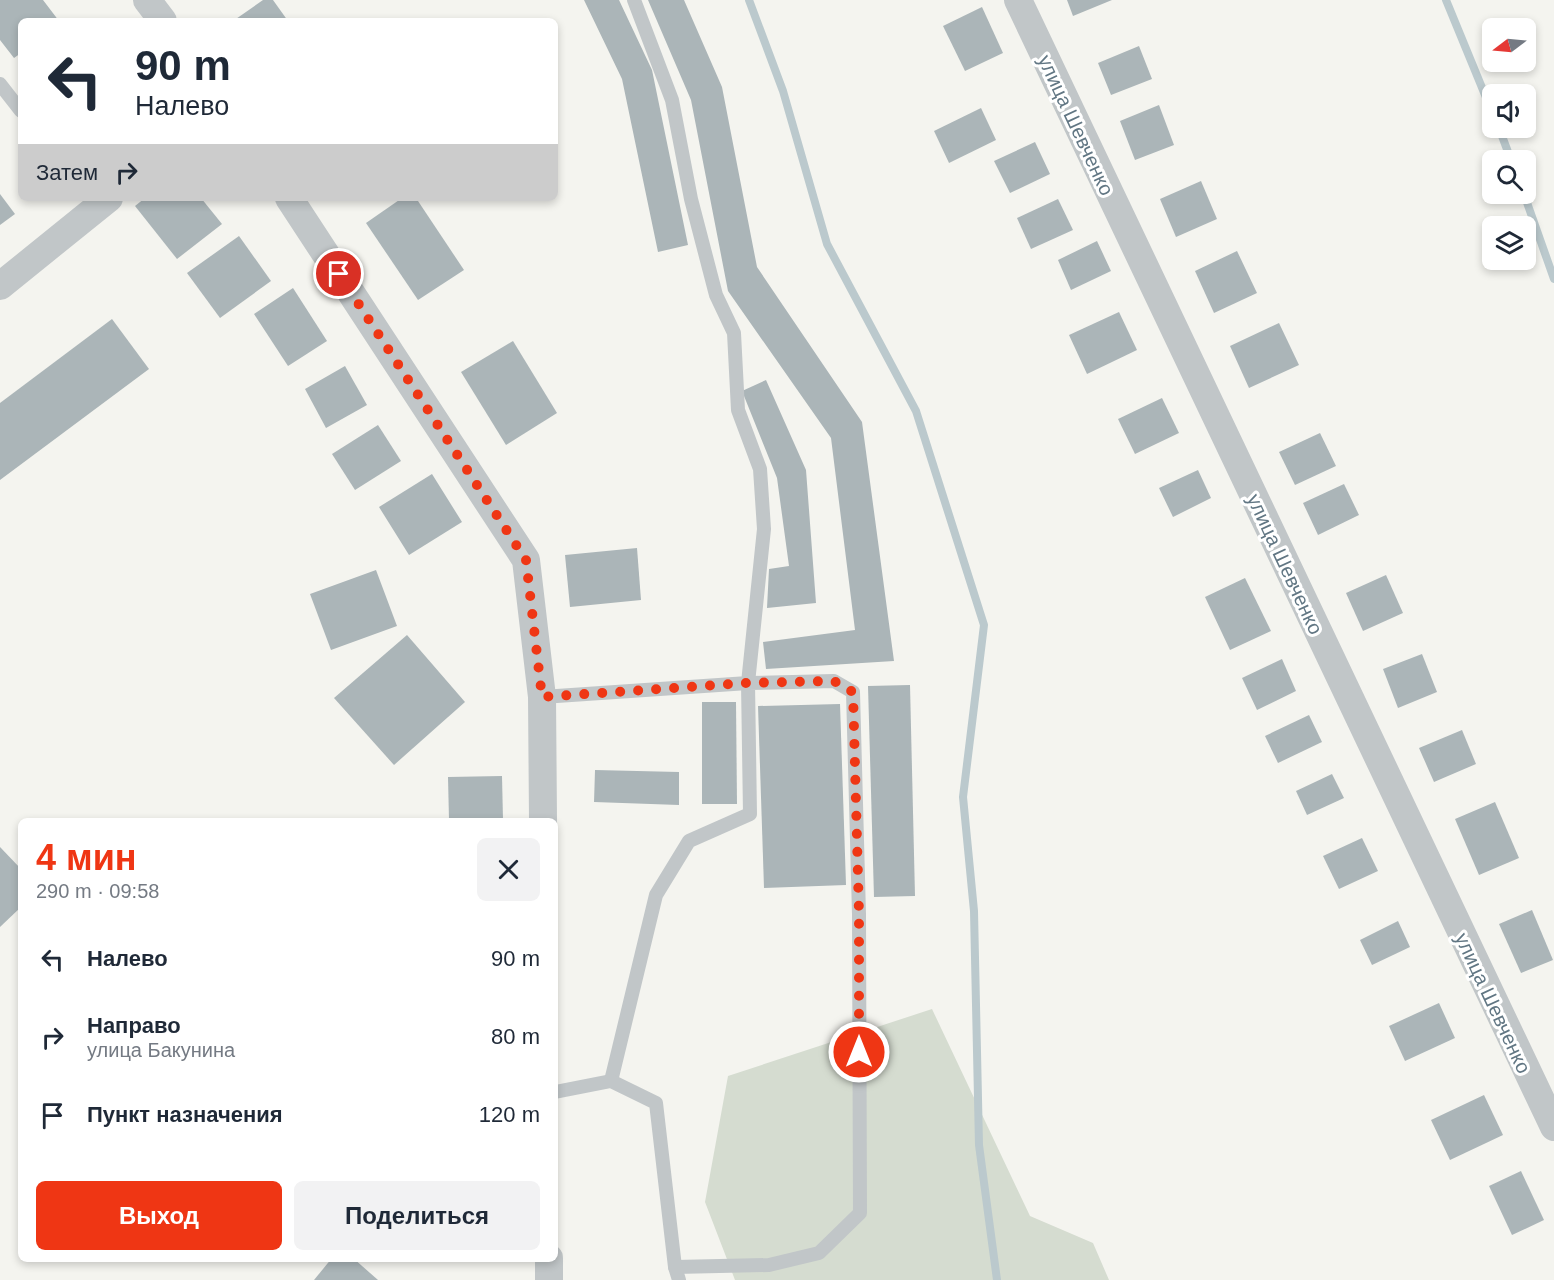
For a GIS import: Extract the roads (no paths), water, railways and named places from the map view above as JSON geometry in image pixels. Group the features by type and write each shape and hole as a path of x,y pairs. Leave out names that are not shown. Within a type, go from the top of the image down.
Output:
{"street":[{"path":"147,0 161,18"},
{"name":"улица Шевченко","path":"1018,0 1554,1127"},
{"path":"0,286 98,201"},
{"path":"291,201 526,560 542,697 543,818"},
{"path":"549,1262 549,1280"}],"lane":[{"path":"611,1082 656,895 689,842 750,814 747,683 764,530 760,469 738,410 734,333 716,295 691,200 672,100 634,0"},
{"path":"0,84 18,107"},
{"path":"542,697 747,683 834,681 853,692 859,914 860,1213 819,1254 769,1265 677,1273 656,1102 611,1082 558,1091"}],"waterway":[{"path":"749,0 783,91 827,244 916,411 984,625 963,797 974,911 979,1145 997,1280"},
{"path":"1446,0 1482,88"},
{"path":"1503,138 1507,150"},
{"path":"1528,204 1554,279"}]}
